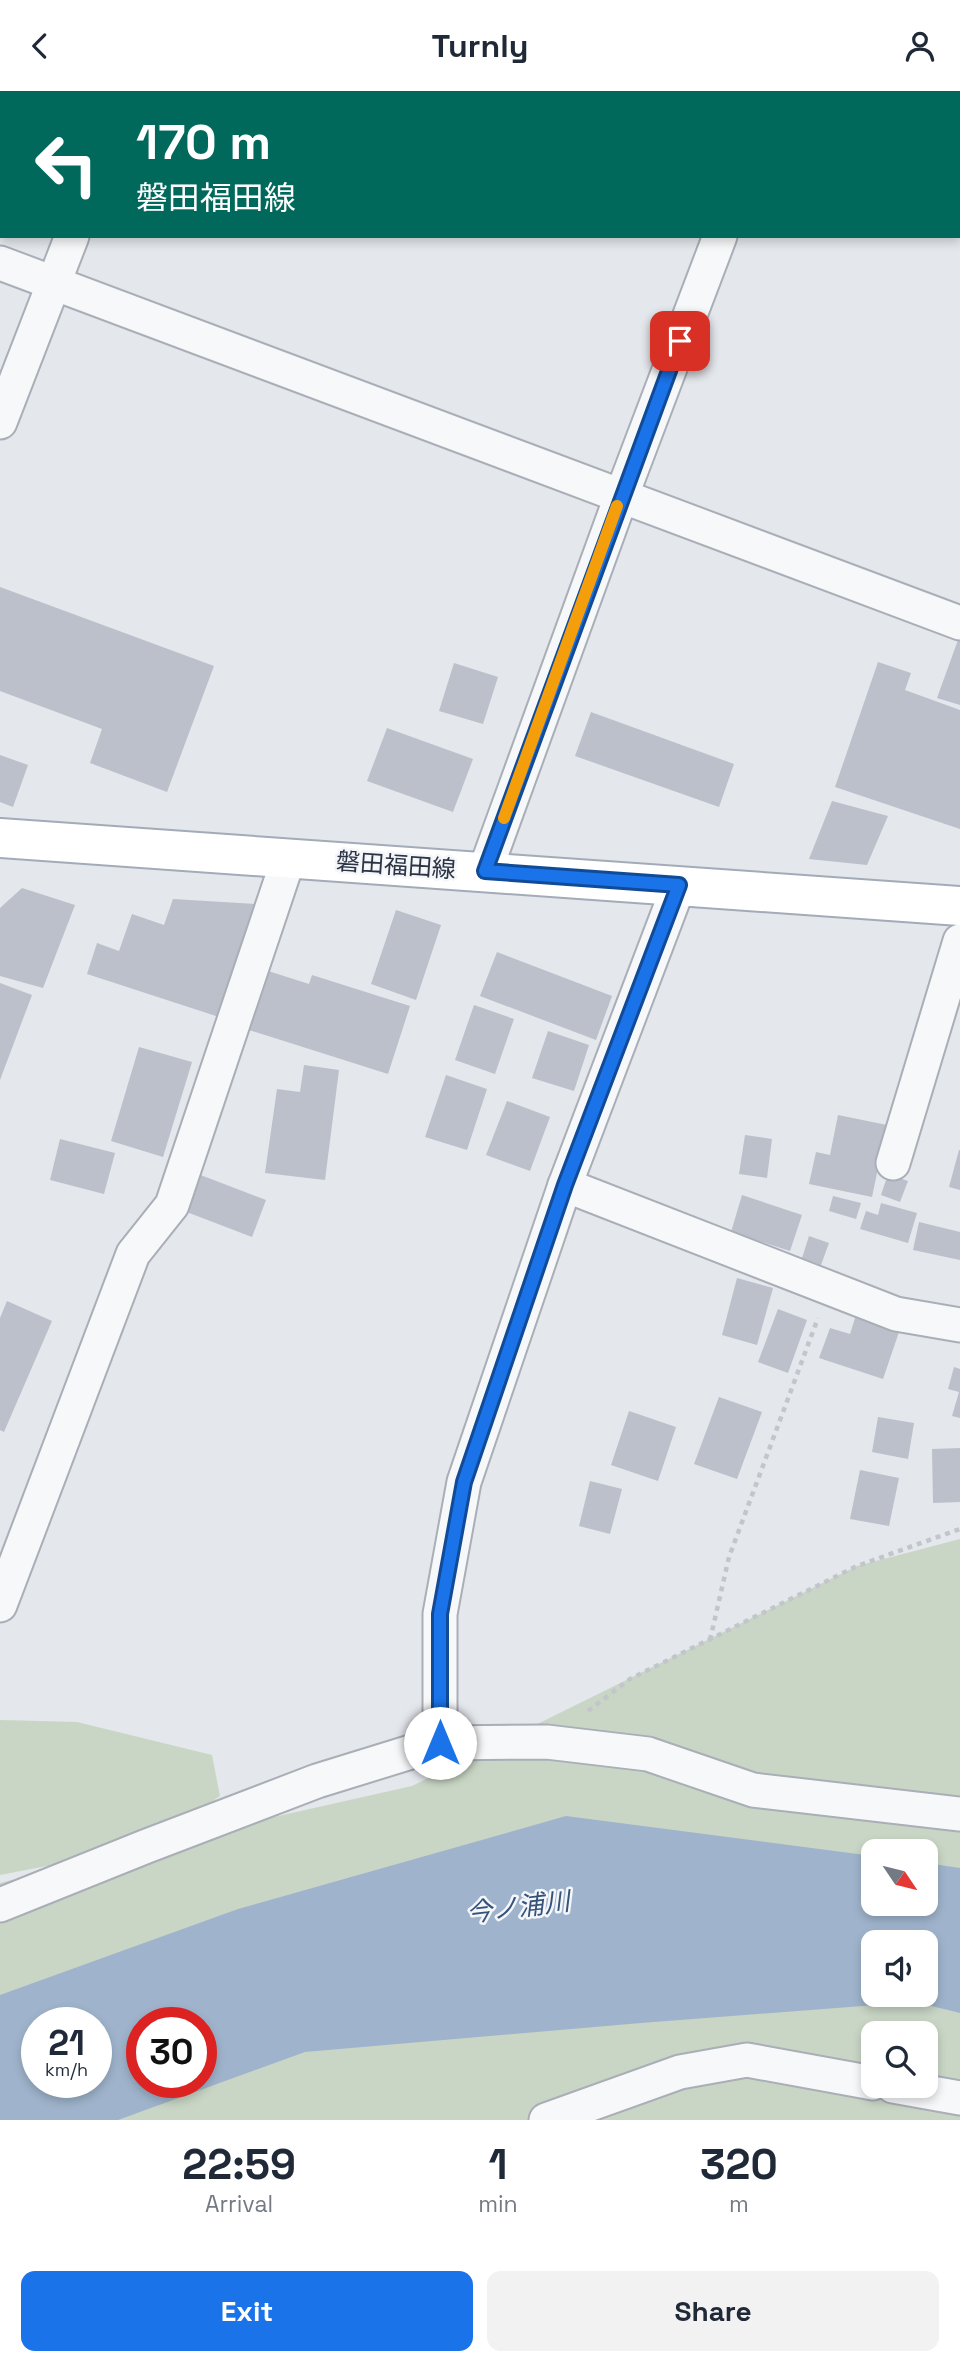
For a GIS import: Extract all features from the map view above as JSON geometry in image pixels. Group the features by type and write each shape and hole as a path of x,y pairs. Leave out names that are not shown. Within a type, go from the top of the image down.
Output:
{"main road":[{"name":"磐田福田線","path":"0,838 960,906"}],"street":[{"path":"0,422 71,238"},
{"path":"485,871 621,497 719,238"},
{"path":"0,263 960,623"},
{"path":"0,1605 133,1254 172,1205 289,857"},
{"path":"440,1743 440,1614 464,1482 565,1185 679,885"},
{"path":"893,1163 960,941"},
{"path":"565,1185 896,1314 960,1325"},
{"path":"0,1905 317,1781 440,1743 548,1742 648,1754 753,1790 960,1814"},
{"path":"546,2120 680,2072 747,2060 861,2081"},
{"path":"938,2094 960,2098"}],"path":[{"path":"710,1640 729,1557 829,1288"},
{"path":"548,1742 631,1679 857,1566 960,1529"}],"green space":[{"path":"960,1539 960,2120 0,2120 0,1883 130,1850 0,1875 0,1720 77,1722 212,1755 220,1796 150,1845 412,1786 857,1566"}],"water":[{"name":"今ノ浦川","path":"566,1816 861,1854 861,1916 938,1916 938,1865 960,1868 960,2013 935,2007 938,2007 938,1930 861,1930 861,2006 305,2052 217,2084 217,2007 126,2007 126,2098 178,2098 118,2120 0,2120 0,1995 238,1909"}],"building":[{"path":"0,587 214,666 167,792 90,763 102,729 0,691"},
{"path":"960,640 960,705 937,698"},
{"path":"878,662 911,673 905,690 960,710 960,829 835,787"},
{"path":"454,663 498,677 483,724 439,711"},
{"path":"591,712 734,764 719,807 575,756"},
{"path":"387,728 473,759 453,812 367,781"},
{"path":"0,755 28,765 13,807 0,802"},
{"path":"832,801 888,816 867,865 809,859"},
{"path":"22,888 75,905 43,988 0,976 0,908"},
{"path":"173,899 256,904 219,1017 87,974 97,943 119,951 132,914 164,925"},
{"path":"396,910 441,925 416,1000 371,984"},
{"path":"497,952 612,996 596,1040 480,996"},
{"path":"265,970 309,984 312,975 410,1006 388,1074 246,1029"},
{"path":"0,983 32,995 0,1080"},
{"path":"474,1005 514,1019 495,1074 455,1060"},
{"path":"548,1031 589,1045 574,1091 532,1078"},
{"path":"139,1047 192,1062 163,1157 111,1141"},
{"path":"304,1065 339,1070 325,1180 265,1173 277,1089 300,1092"},
{"path":"446,1075 487,1089 467,1150 425,1137"},
{"path":"507,1101 550,1117 530,1171 486,1155"},
{"path":"838,1115 887,1125 872,1197 809,1184 816,1152 830,1155"},
{"path":"745,1135 772,1139 767,1178 739,1174"},
{"path":"60,1139 115,1153 104,1194 50,1180"},
{"path":"960,1150 960,1190 949,1187"},
{"path":"198,1174 266,1200 252,1237 184,1211"},
{"path":"888,1174 908,1181 900,1202 881,1195"},
{"path":"742,1195 802,1215 790,1251 731,1232"},
{"path":"833,1196 861,1203 856,1219 829,1211"},
{"path":"881,1203 917,1213 908,1243 860,1229 866,1211 878,1215"},
{"path":"919,1222 960,1232 960,1260 913,1250"},
{"path":"809,1236 829,1243 821,1265 802,1258"},
{"path":"737,1278 773,1288 757,1345 722,1335"},
{"path":"7,1301 52,1321 4,1432 0,1430 0,1318"},
{"path":"778,1309 807,1320 788,1373 758,1362"},
{"path":"856,1315 900,1329 883,1379 819,1358 830,1328 850,1334"},
{"path":"954,1367 960,1369 960,1418 952,1416 959,1392 948,1389"},
{"path":"719,1397 762,1412 737,1479 694,1464"},
{"path":"629,1411 676,1427 658,1481 611,1465"},
{"path":"878,1417 914,1423 908,1459 872,1452"},
{"path":"960,1448 960,1502 933,1503 932,1449"},
{"path":"860,1470 899,1478 889,1526 850,1519"},
{"path":"590,1481 622,1489 610,1534 579,1526"}],"slow traffic":[{"path":"504,818 617,506"}],"route":[{"path":"440,1743 440,1614 464,1482 565,1185 679,885 485,871 680,341"}]}
